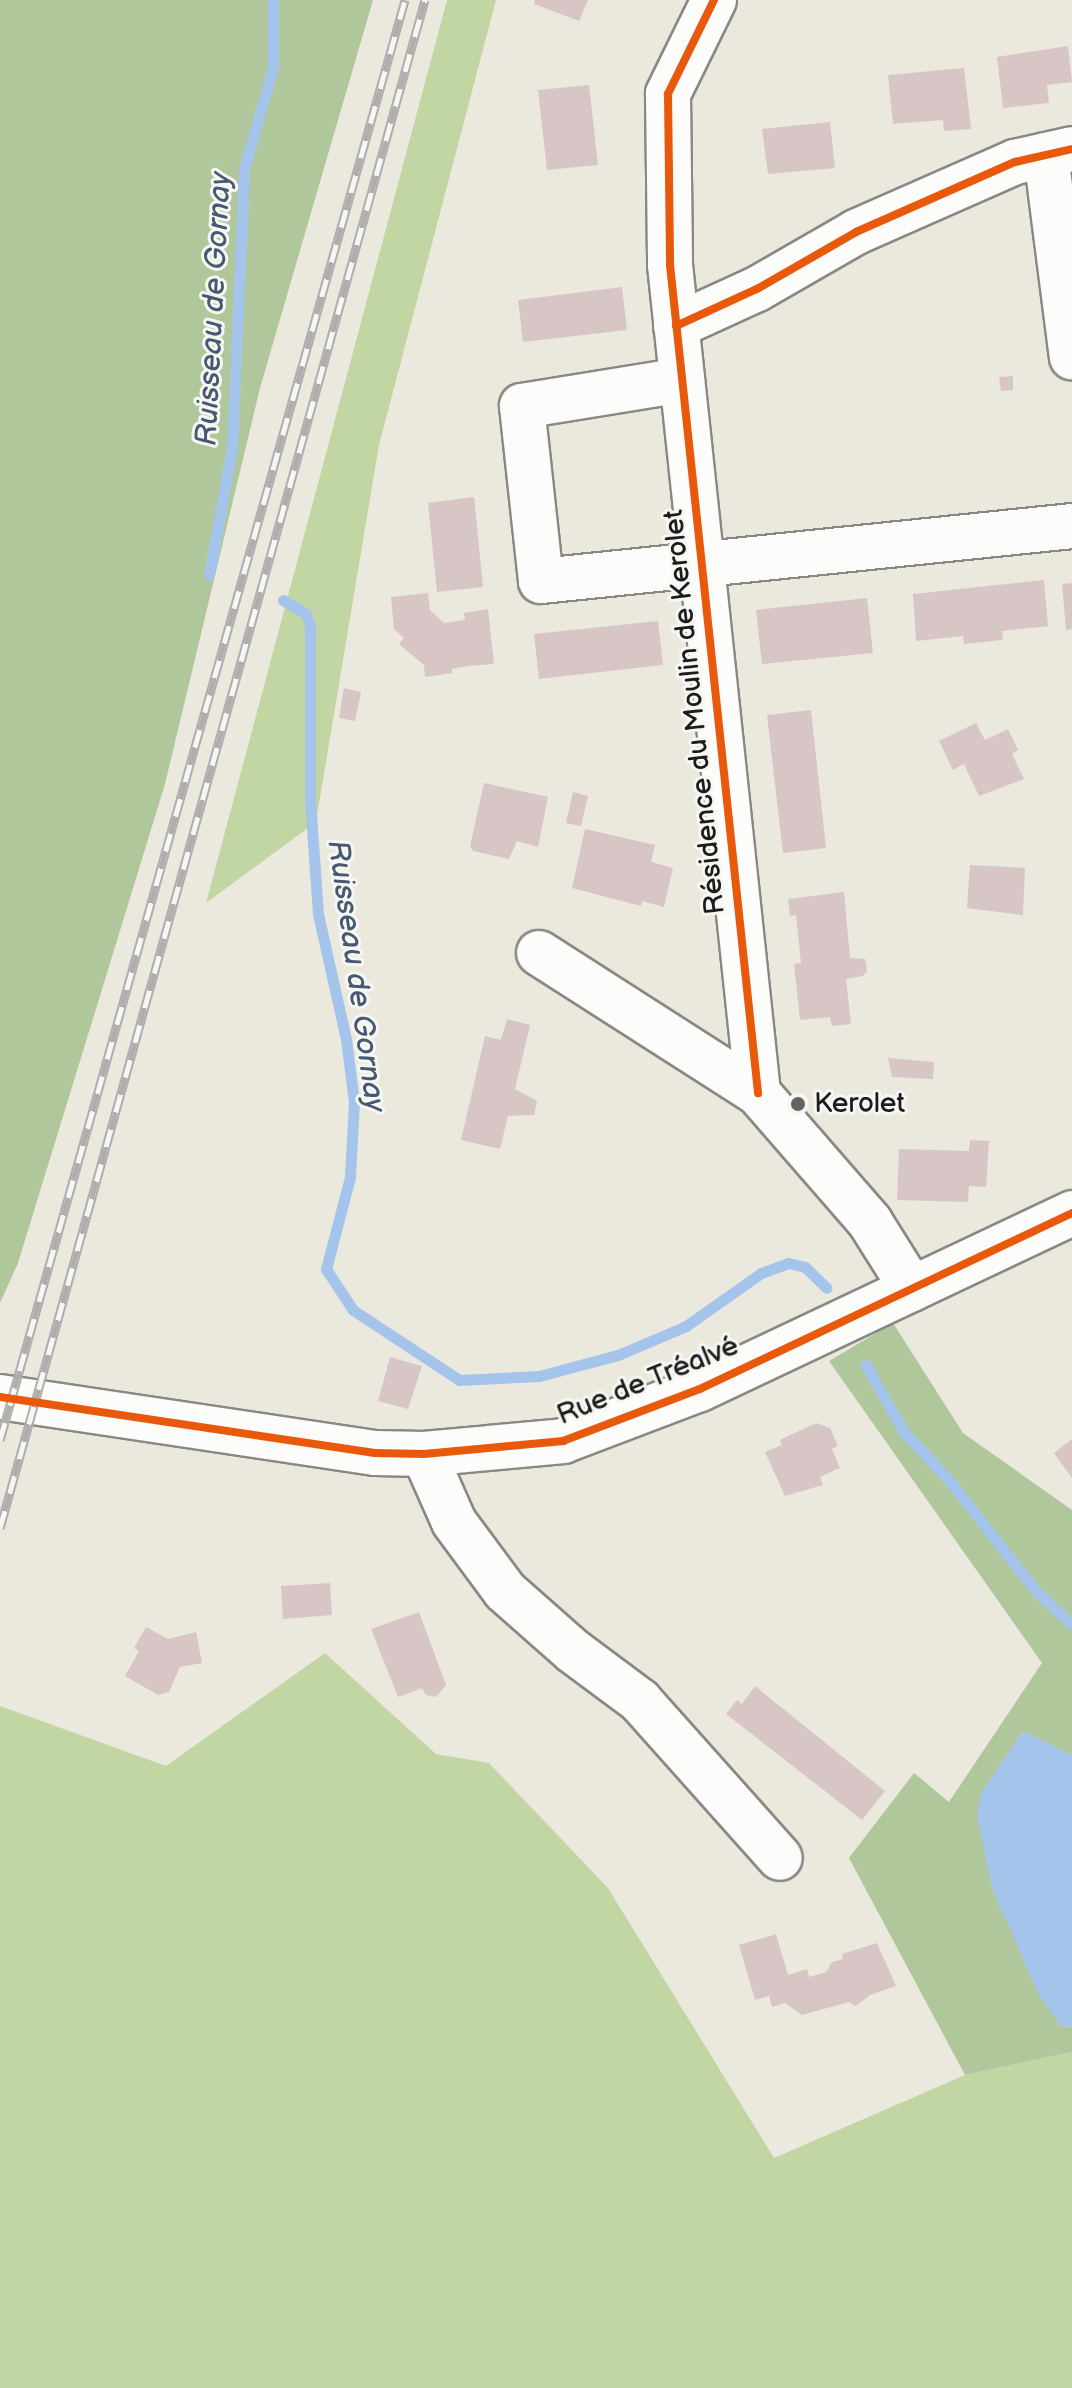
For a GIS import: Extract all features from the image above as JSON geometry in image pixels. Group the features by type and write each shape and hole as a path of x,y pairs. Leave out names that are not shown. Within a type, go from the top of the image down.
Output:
{"street":[{"name":"Résidence du Moulin de Kerolet","path":"714,0 668,94 670,265 758,1093"},
{"path":"676,326 757,289 856,232 1015,162 1059,152 1072,357"},
{"name":"Résidence du Moulin de Kerolet","path":"682,380 522,406 541,581 1072,526"},
{"path":"539,953 758,1093 870,1222 912,1289"},
{"name":"Rue de Tréalvé","path":"0,1397 375,1453 424,1454 563,1441 700,1389 1072,1213"},
{"path":"424,1454 454,1522 505,1591 573,1651 640,1701 780,1858"}],"green space":[{"path":"0,0 373,0 260,388 165,784 18,1263 0,1303"},
{"path":"447,0 496,0 379,445 316,822 206,903"},
{"path":"893,1323 963,1433 1072,1510 1072,1755 1022,1732 1004,1761 993,1891 1061,2027 1072,2026 1072,2052 965,2075 849,1858 914,1773 949,1802 1042,1663 829,1361"},
{"path":"325,1653 436,1754 489,1763 608,1888 774,2158 965,2075 1072,2052 1072,2388 0,2388 0,1706 166,1766"}],"water":[{"path":"1023,1731 1072,1755 1072,2026 1061,2027 1039,1995 993,1891 977,1817 981,1793"}],"building":[{"path":"535,0 588,0 579,21 534,4"},
{"path":"1068,46 1072,82 1047,85 1049,103 1003,108 997,57"},
{"path":"964,68 971,129 944,131 943,120 893,124 888,75"},
{"path":"589,85 598,165 547,170 538,90"},
{"path":"830,122 835,168 768,174 762,129"},
{"path":"622,287 627,330 523,342 518,300"},
{"path":"1013,376 1013,390 1001,391 999,377"},
{"path":"474,497 483,587 437,592 428,503"},
{"path":"1044,580 1048,626 1002,631 1003,640 964,644 963,636 916,641 913,594"},
{"path":"1072,583 1072,629 1066,630 1062,584"},
{"path":"428,593 430,610 444,623 465,620 464,613 488,609 494,664 452,669 452,673 425,677 424,665 399,644 404,638 394,629 391,597"},
{"path":"867,598 873,653 762,664 756,610"},
{"path":"658,621 663,665 539,679 534,634"},
{"path":"344,688 361,692 355,721 339,718"},
{"path":"811,710 826,848 783,853 767,715"},
{"path":"976,723 985,740 1008,729 1018,750 1012,754 1024,779 979,796 964,764 953,770 939,741"},
{"path":"484,783 548,797 538,847 517,841 509,859 473,851 470,846"},
{"path":"573,792 588,796 581,826 566,823"},
{"path":"585,829 655,845 651,862 673,868 664,907 642,901 641,906 572,888"},
{"path":"970,865 1025,868 1023,915 967,908"},
{"path":"844,892 850,958 865,959 867,971 863,976 846,979 851,1024 832,1026 830,1017 800,1020 794,964 801,963 796,915 790,916 788,899"},
{"path":"507,1019 530,1025 515,1089 537,1101 534,1115 508,1116 500,1149 461,1140 485,1036 501,1040"},
{"path":"888,1058 934,1062 933,1079 892,1077"},
{"path":"970,1140 989,1141 986,1187 969,1186 968,1202 897,1200 899,1149 969,1151"},
{"path":"390,1357 422,1366 408,1409 378,1401"},
{"path":"816,1423 830,1428 838,1446 832,1449 840,1468 820,1477 823,1485 785,1496 765,1452 782,1445 780,1440"},
{"path":"1072,1439 1072,1478 1054,1453"},
{"path":"330,1583 332,1615 283,1619 281,1586"},
{"path":"419,1612 446,1685 436,1697 426,1695 422,1688 398,1697 371,1629"},
{"path":"146,1627 168,1639 196,1632 202,1663 180,1667 169,1692 158,1695 125,1676 139,1651 134,1648"},
{"path":"755,1686 885,1791 862,1820 726,1714 737,1700 742,1704"},
{"path":"776,1934 788,1975 807,1969 809,1977 826,1972 832,1962 843,1959 842,1954 877,1943 896,1986 870,1995 856,2006 849,2002 802,2015 785,2003 772,2007 769,1996 755,2000 739,1945"}],"waterway":[{"name":"Ruisseau de Gornay","path":"209,575 232,447 244,169 273,67 273,0"},
{"name":"Ruisseau de Gornay","path":"283,600 306,614 310,626 310,800 318,914 346,1039 354,1102 350,1177 326,1269 353,1310 459,1380 539,1376 618,1355 686,1326 761,1273 788,1263 805,1267 827,1288"},
{"name":"Ruisseau de Gornay","path":"866,1365 903,1431 948,1479 1035,1590 1072,1625"}],"railway":[{"path":"0,1440 405,0"},
{"path":"0,1528 425,0"}],"cycle path":[{"path":"714,0 668,94 670,265 758,1093"},
{"path":"676,326 757,289 856,232 1015,162 1072,149"},
{"path":"0,1397 375,1453 424,1454 563,1441 700,1389 1072,1213"}],"place":[{"name":"Kerolet","path":"798,1104"}]}
